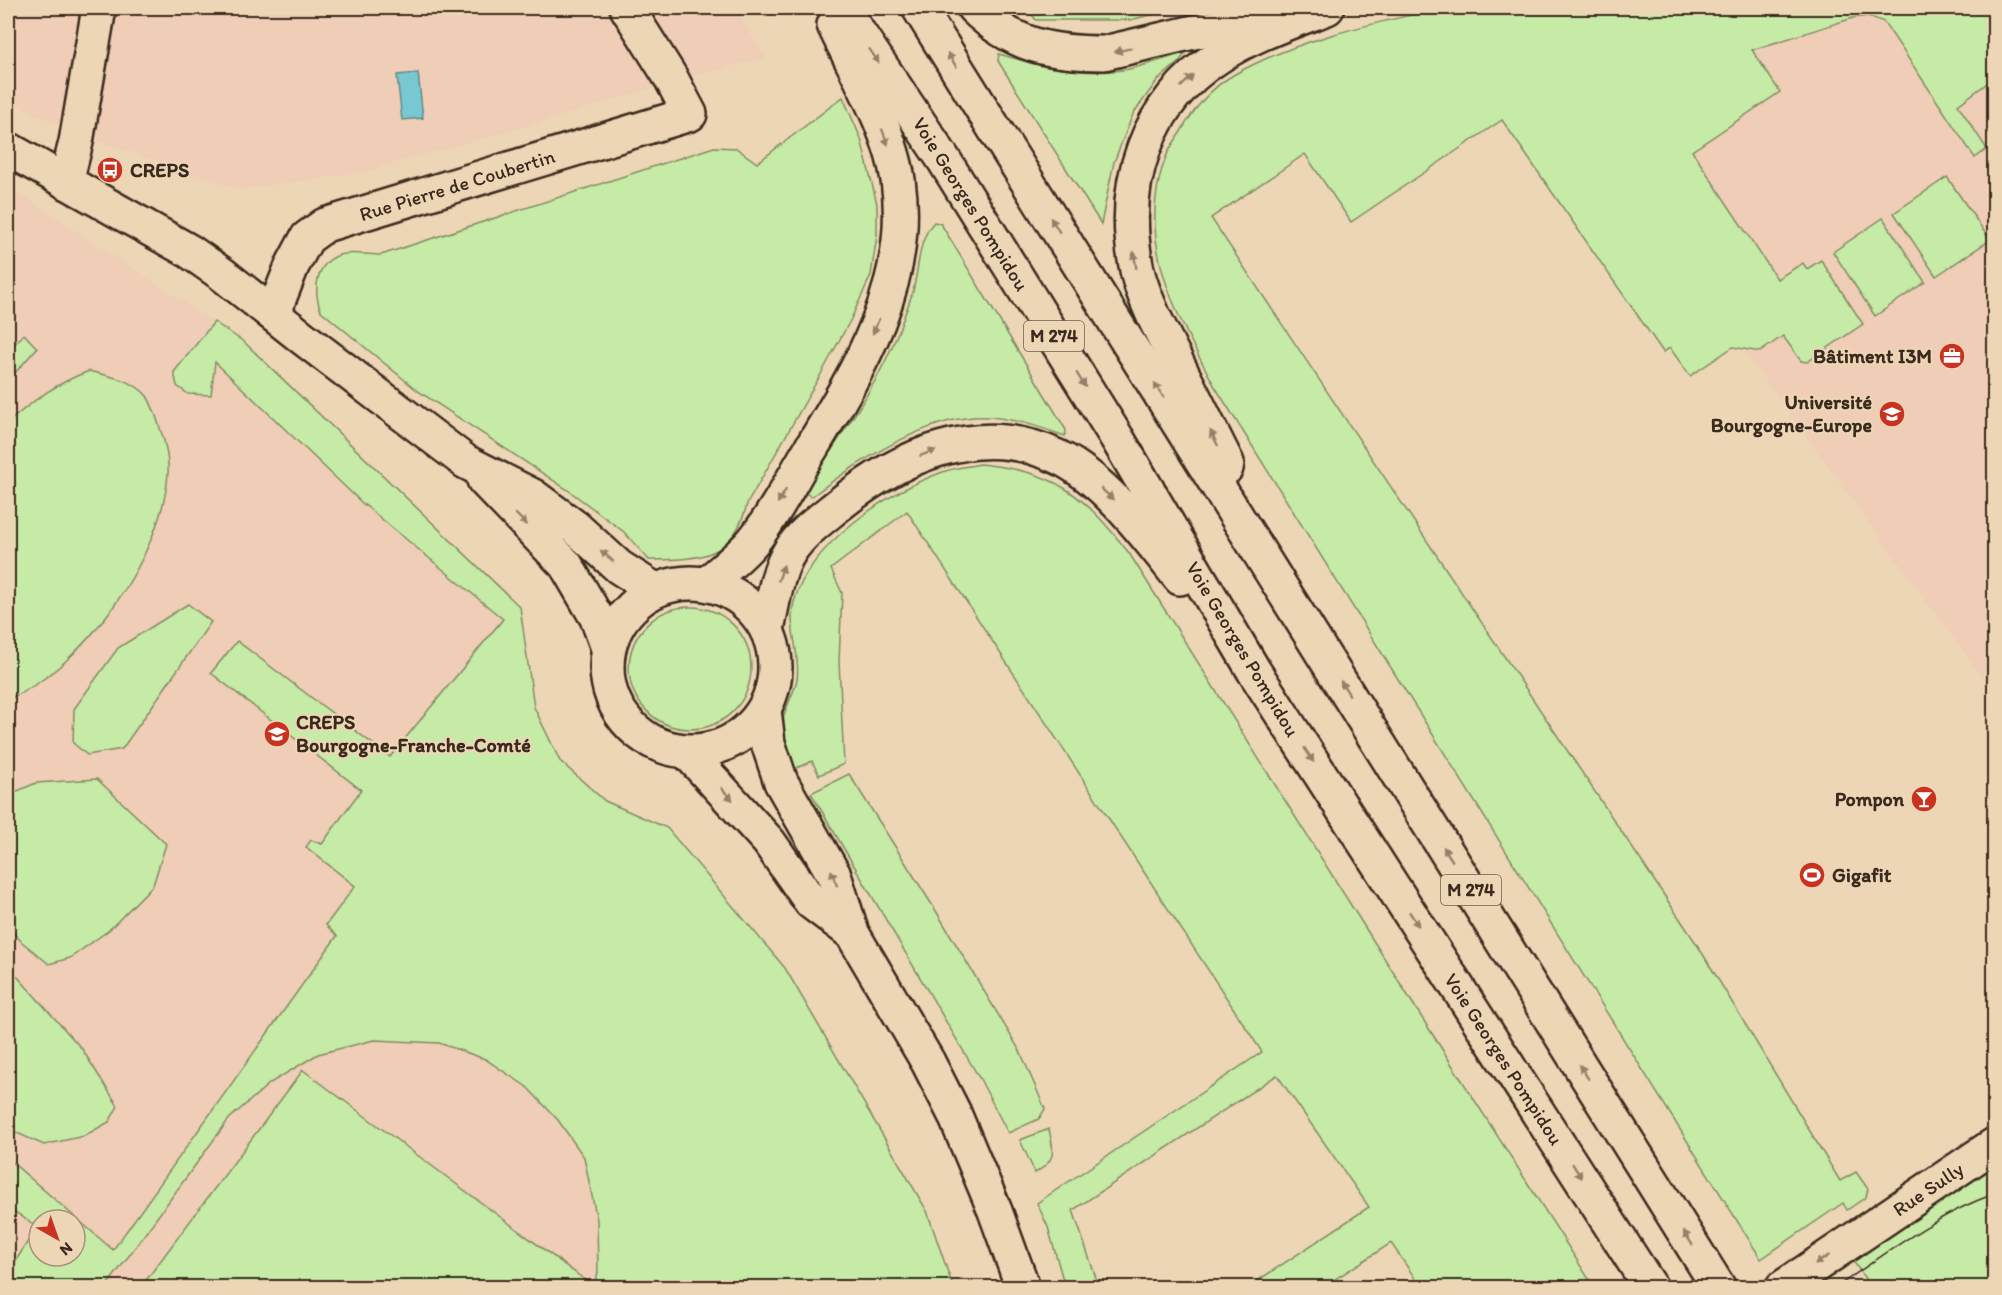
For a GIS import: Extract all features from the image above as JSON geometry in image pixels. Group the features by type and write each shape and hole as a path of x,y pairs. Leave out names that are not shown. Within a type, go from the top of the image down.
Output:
{"main road":[{"path":"66,182 76,142 99,8"},
{"name":"Rue Pierre de Coubertin","path":"273,314 292,266 307,238 325,225 690,114 671,78 627,8"},
{"path":"708,583 753,541 768,519 832,414 867,348 885,307 893,280 899,249 900,215 898,180 891,151 879,119 825,8"},
{"name":"Voie Georges Pompidou","path":"842,8 944,160 1111,428 1254,671 1651,1287"},
{"name":"M 274","path":"919,8 1719,1287"},
{"path":"974,8 1002,32 1029,45 1076,53 1104,53 1302,8"},
{"path":"1223,493 1227,463 1154,317 1136,267 1131,224 1132,193 1138,162 1151,131 1166,106 1179,89 1196,73 1246,40 1326,8"},
{"path":"8,149 189,251 222,273 466,462 566,565 583,590 608,648"},
{"path":"767,629 780,575 789,552 802,537 845,499 872,480 930,452 957,444 984,440 1008,442 1030,446 1059,457 1077,469 1123,509 1254,671"},
{"path":"466,462 533,496 575,527 619,567 655,590"},
{"path":"681,583 708,583 726,589 743,599 757,613 767,629 774,649 776,670 772,691 764,710 751,726 735,739 712,749 687,752 663,747 641,736 623,718 611,697 606,673 608,648 617,624 633,605 655,590 681,583"},
{"path":"764,710 768,743 781,782 834,875 852,933 928,1062 954,1113 995,1211 1023,1287"},
{"path":"687,752 769,842 811,902 852,933"},
{"name":"Rue Sully","path":"1782,1287 1995,1145"}],"shaded area":[{"path":"8,8 735,8 765,58 699,74 531,125 357,173 243,189 76,133 8,100"},
{"name":"Université Bourgogne-Europe","path":"1563,8 1994,8 1994,693 1586,135"},
{"name":"CREPS Bourgogne-Franche-Comté","path":"8,186 244,342 520,607 534,707 560,761 605,801 667,828 785,968 927,1211 953,1287 8,1287"}],"green space":[{"path":"1027,8 1179,8 1130,20 1036,20"},
{"path":"1443,8 1994,8 1994,74 1988,78 1990,81 1958,105 1987,149 1975,158 1884,22 1868,16 1853,18 1752,50 1780,92 1692,151 1777,279 1803,263 1807,269 1821,260 1863,324 1807,362 1801,361 1783,336 1760,352 1733,347 1690,376 1670,348 1663,352 1502,120 1351,222 1305,154 1211,218 1698,946 1840,1181 1856,1172 1868,1189 1866,1197 1847,1210 1843,1203 1761,1259 1214,385 1186,331 1164,276 1157,247 1155,218 1157,188 1169,151 1191,116 1210,92 1235,74 1285,51 1336,34"},
{"path":"1185,53 1180,61 1157,81 1133,114 1114,162 1101,224 998,61 999,54 1045,66 1076,71 1107,72 1131,69"},
{"path":"843,97 861,139 877,204 877,235 871,275 851,319 747,504 733,536 712,553 683,559 649,560 624,532 568,490 418,391 321,311 317,295 318,279 325,265 339,255 354,253 381,255 714,147 736,148 757,163"},
{"path":"1947,177 1990,240 1936,276 1894,213"},
{"path":"1883,218 1925,282 1875,316 1833,252"},
{"path":"934,222 941,224 1066,430 1065,436 1028,424 999,418 966,418 943,423 895,443 849,470 811,497 804,491 856,413 890,351 913,291 925,237"},
{"path":"214,322 244,342 520,607 534,707 560,761 605,801 667,828 785,968 927,1211 953,1287 593,1287 598,1273 597,1220 584,1157 558,1120 527,1087 485,1059 439,1043 374,1040 318,1054 270,1083 229,1119 106,1287 8,1287 8,1273 27,1243 27,1268 87,1268 87,1227 113,1250 337,936 326,925 355,886 306,847 311,840 322,844 361,790 211,673 237,641 390,757 503,619 361,502 215,362 211,395 188,394 177,386 174,372"},
{"path":"24,334 37,348 8,381 8,351"},
{"path":"89,371 128,382 142,391 149,399 167,455 168,474 162,506 151,540 135,573 114,606 64,663 36,684 8,699 8,423 46,393"},
{"path":"980,464 1029,473 1066,489 1097,515 1129,553 1594,1287 1421,1287 1391,1243 1323,1287 1248,1287 1369,1207 1277,1075 1073,1210 1099,1287 1065,1287 1048,1227 1037,1203 1262,1052 907,511 831,569 842,593 839,662 844,764 819,775 812,761 790,771 781,736 783,718 797,679 798,669 792,611 803,581 816,560 853,523 897,493 945,471"},
{"path":"188,604 211,622 122,749 87,755 73,743 74,709 118,648"},
{"path":"690,607 713,612 724,617 733,625 741,634 746,645 751,668 746,691 741,702 733,711 724,719 713,724 690,729 667,724 656,719 647,711 639,702 634,691 629,668 634,645 639,634 647,625 656,617 667,612"},
{"path":"849,774 936,911 1020,1051 1045,1109 1039,1119 1008,1133 980,1079 811,793"},
{"path":"97,779 166,844 153,885 109,930 70,958 49,964 8,927 8,795 36,783"},
{"path":"8,966 82,1049 118,1106 109,1122 84,1136 44,1145 8,1129"},
{"path":"303,1070 585,1280 579,1287 141,1287"},
{"path":"1049,1129 1052,1155 1047,1164 1035,1173 1020,1140"},
{"path":"8,1159 65,1208 27,1208 27,1220 8,1207"},
{"path":"1994,1166 1994,1287 1861,1287 1868,1283 1853,1261"}],"water":[{"path":"418,73 423,118 402,120 397,75"}],"tram line":[{"path":"1835,1288 1931,1224 1994,1194"}],"place":[{"name":"CREPS","path":"110,170"},
{"name":"Bâtiment I3M","path":"1952,356"},
{"name":"Université Bourgogne-Europe","path":"1892,414"},
{"name":"CREPS Bourgogne-Franche-Comté","path":"277,734"},
{"name":"Pompon","path":"1924,799"},
{"name":"Gigafit","path":"1812,875"}]}
